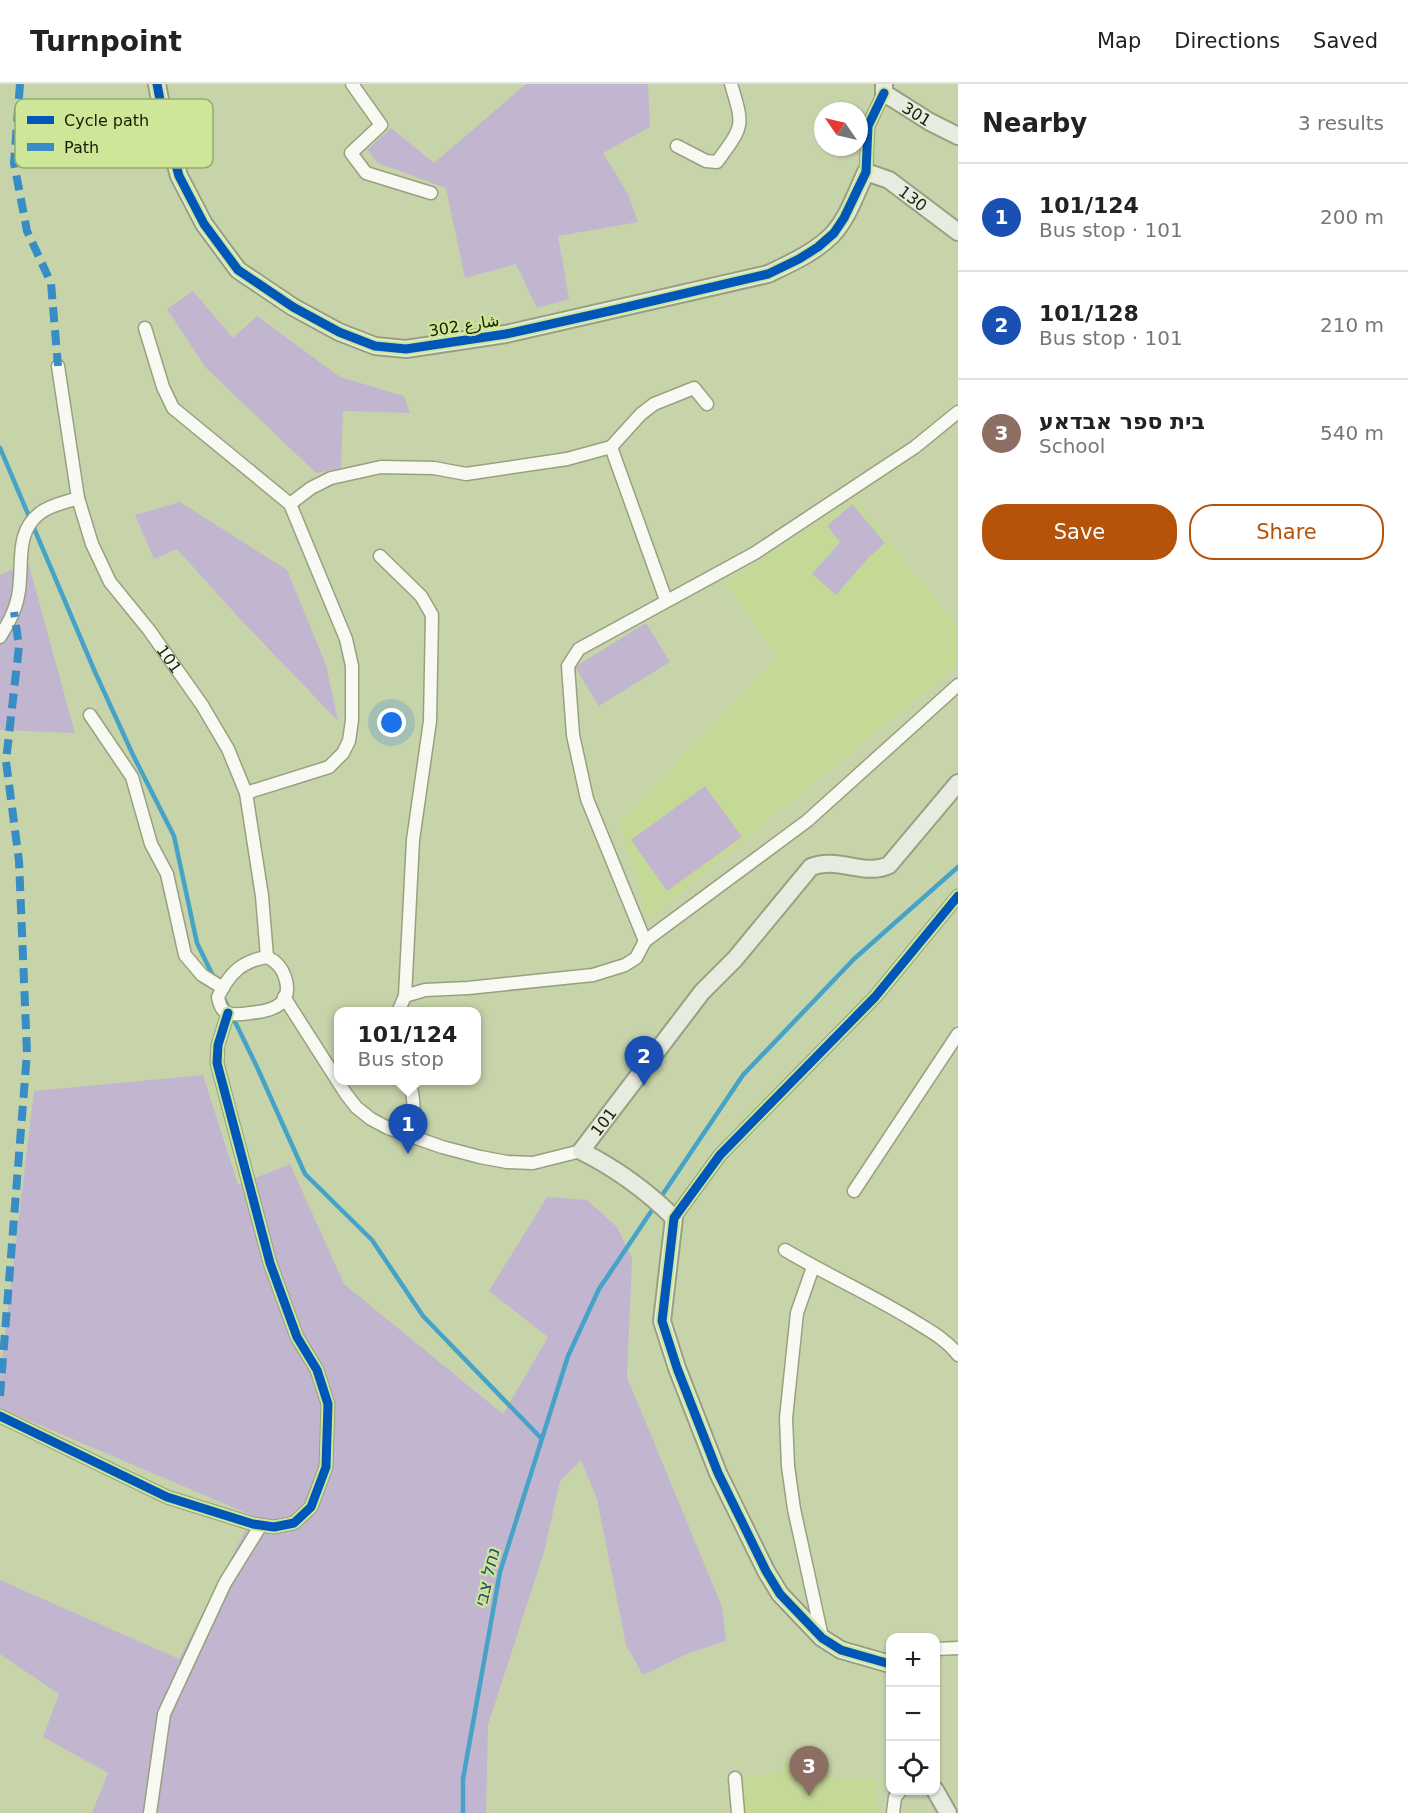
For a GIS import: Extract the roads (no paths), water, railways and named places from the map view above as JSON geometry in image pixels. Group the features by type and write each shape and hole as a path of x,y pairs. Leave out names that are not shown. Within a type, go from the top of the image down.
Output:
{"street":[{"name":"شارع 302","path":"157,84 160,99"},
{"path":"352,84 381,125 351,153 366,173 431,193"},
{"path":"677,146 706,161 717,162 738,133 741,117 731,84"},
{"path":"866,172 868,126 884,89"},
{"name":"301","path":"884,89 930,122 958,136"},
{"name":"شارع 302","path":"177,168 204,224 238,270 293,308 339,332 375,346 406,349 506,334 768,274 809,253 834,233 844,218 866,172"},
{"name":"130","path":"866,172 889,180 958,232"},
{"path":"145,328 163,387 173,408 290,504 346,639 352,666 352,720 349,741 343,753 329,767 246,793"},
{"name":"101","path":"58,366 78,498 92,544 110,582 149,630 202,705 228,749 246,793 262,896 267,957"},
{"path":"290,504 311,488 331,478 381,467 434,468 466,474 567,459 611,447 641,414 654,404 694,388 707,404"},
{"path":"645,941 587,799 573,735 568,666 579,649 755,553 915,447 958,412"},
{"path":"611,447 666,600"},
{"path":"0,637 14,612 20,591 20,561 24,534 32,520 41,511 78,498"},
{"path":"380,556 421,596 432,615 430,721 413,840 405,996 400,1007"},
{"path":"405,996 425,990 468,988 593,975 625,965 636,958 645,941 807,820 958,685"},
{"path":"90,715 132,777 151,844 167,874 185,955 202,975 222,988"},
{"name":"101","path":"342,1085 356,1107 371,1119 388,1128 442,1147 507,1162 533,1163 581,1151 702,993 735,959 811,867 823,862 872,869 880,869 889,865 958,783"},
{"path":"886,1663 841,1650 822,1638 780,1594 766,1571 718,1473 677,1368 662,1321 674,1218 720,1155 876,997 958,896"},
{"path":"267,957 281,967 285,977 287,989 279,1006 271,1011 228,1013 220,1005 218,997 231,974 255,959 267,957"},
{"name":"101","path":"284,997 334,1073"},
{"path":"0,1416 167,1497 261,1525 274,1527 294,1523 310,1508 326,1467 328,1404 317,1370 297,1336 270,1263 217,1063 218,1045 228,1013"},
{"path":"854,1191 958,1034"},
{"path":"410,1085 415,1113 410,1135"},
{"path":"581,1151 608,1164 633,1181 674,1218"},
{"path":"785,1250 813,1267 883,1301 939,1336 958,1355"},
{"path":"813,1267 797,1313 786,1418 788,1466 794,1509 822,1638"},
{"path":"150,1813 164,1714 225,1583 261,1525"},
{"path":"940,1649 958,1648"},
{"path":"735,1778 738,1813"},
{"path":"893,1813 897,1795"},
{"path":"937,1795 948,1813"}],"waterway":[{"path":"0,448 95,672 174,836 197,943 214,978"},
{"name":"נחל צבי","path":"463,1813 463,1779 500,1572 568,1356 599,1289 743,1075 854,959 958,867"},
{"path":"224,999 305,1174 372,1240 423,1316 541,1438"}],"place":[{"name":"101/128","path":"644,1086"},
{"name":"101/124","path":"408,1154"},
{"name":"בית ספר אבדאע","path":"809,1796"}]}
